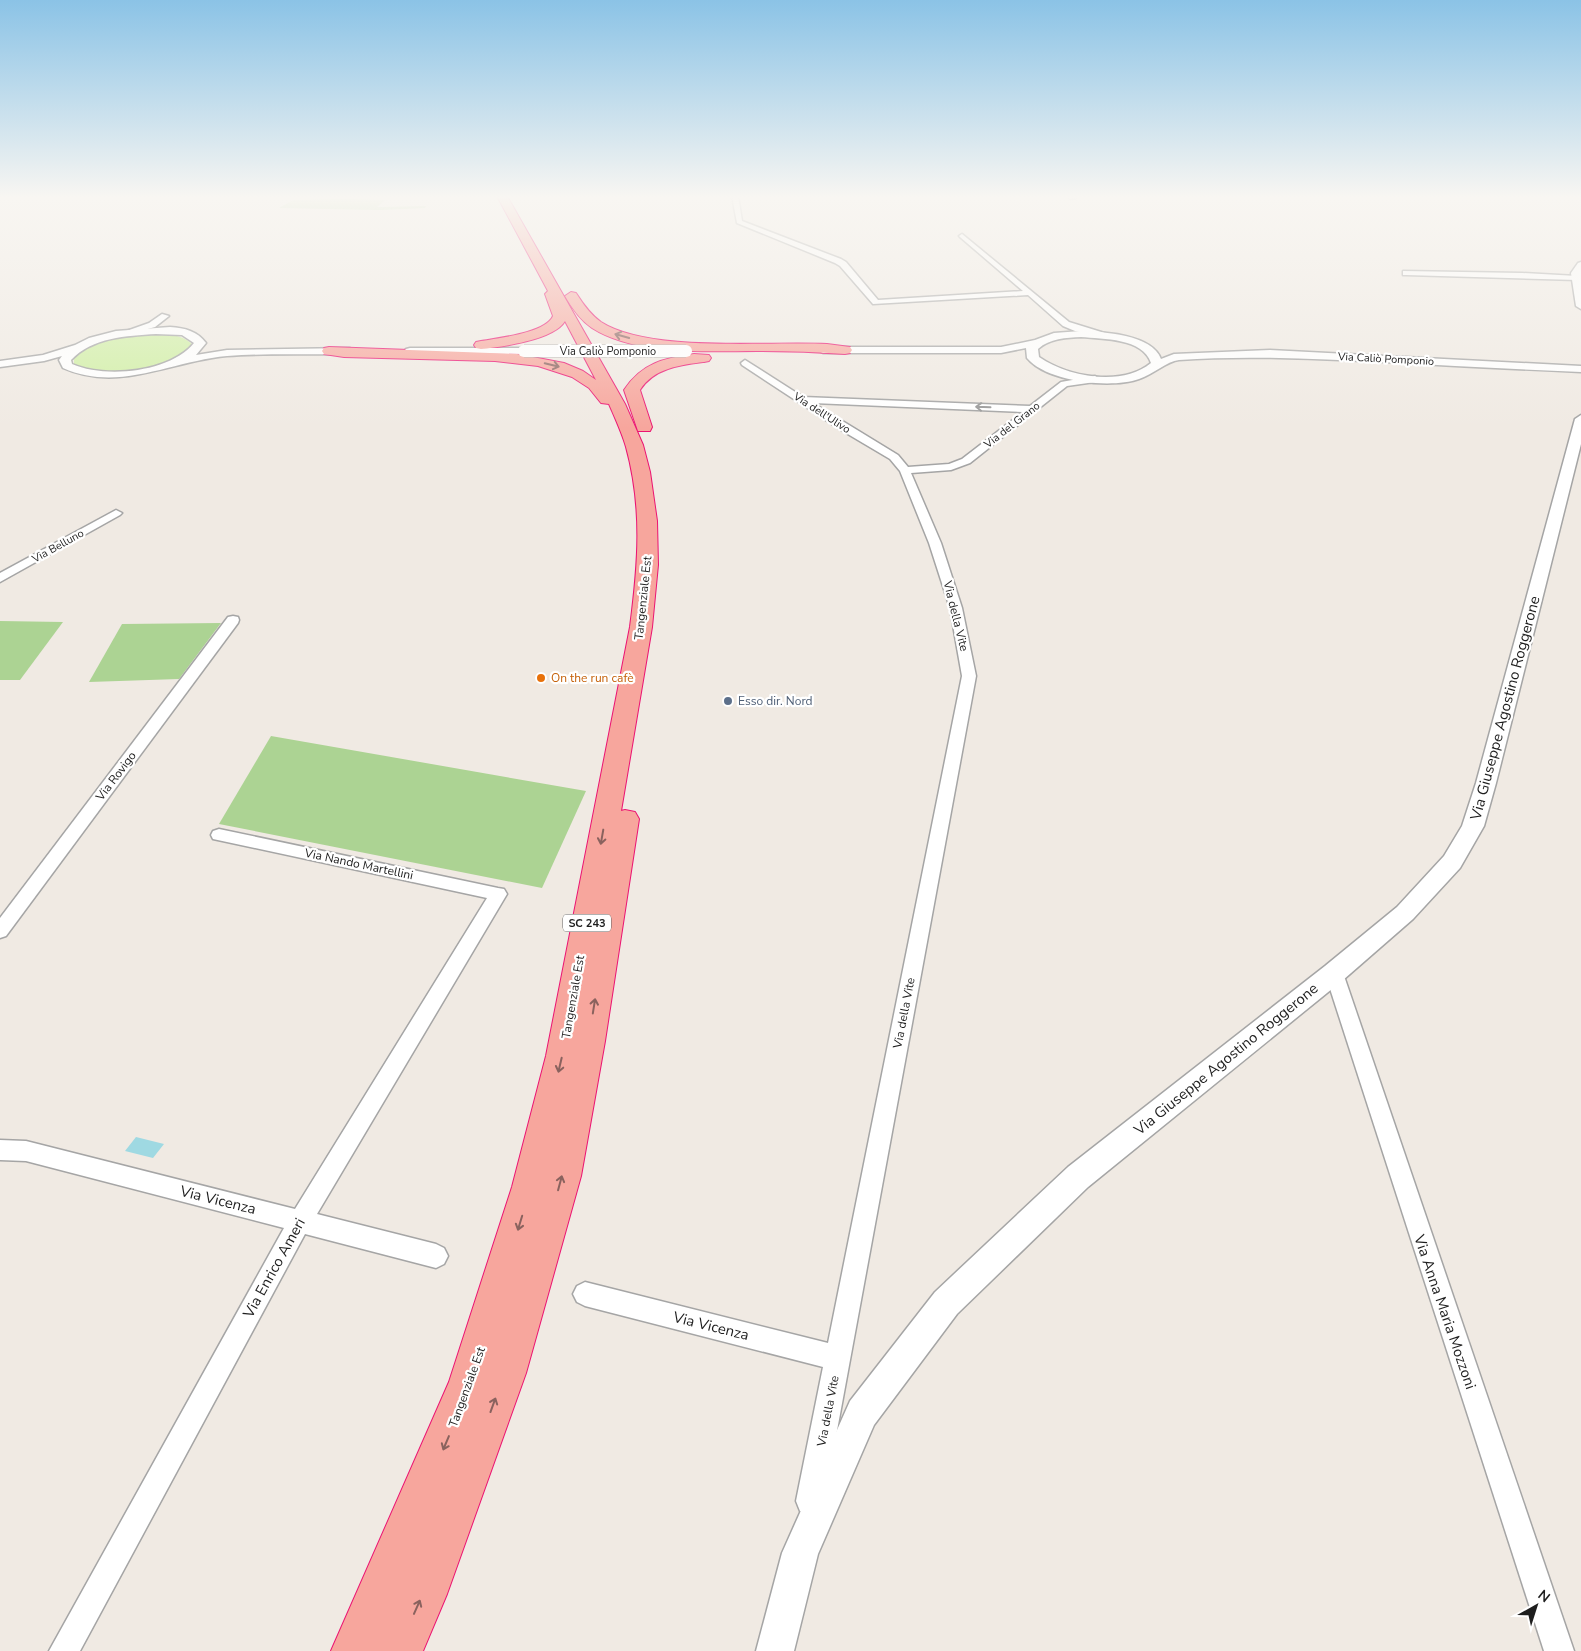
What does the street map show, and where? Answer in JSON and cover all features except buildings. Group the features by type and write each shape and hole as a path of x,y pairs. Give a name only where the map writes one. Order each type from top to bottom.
{"highway":[{"name":"Tangenziale Est","path":"548,273 556,286"},
{"name":"Tangenziale Est","path":"397,1651 423,1594 505,1373 562,1176 588,1041 663,579 662,519 652,460 617,404 549,273"},
{"path":"325,351 491,344 524,338 548,330 560,319 560,313 548,287 556,286 568,291 583,314 594,324 613,333 639,340 680,346 852,350"},
{"path":"325,351 500,358 551,365 580,376 597,387 606,398 625,431 637,437 646,434 632,397 632,390 639,379 654,369 675,362 704,358 852,350"},
{"name":"Tangenziale Est","path":"356,1651 380,1599 470,1385 531,1187 562,1056 641,627 648,565 647,521 637,437"}],"street":[{"path":"851,273 876,302 1031,293"},
{"path":"1007,273 1066,324 1078,329 1107,335"},
{"path":"1409,273 1577,278"},
{"path":"1576,273 1581,306"},
{"path":"1048,338 1063,331 1066,328 1066,324"},
{"name":"Via Caliò Pomponio","path":"0,364 57,355 122,334 150,331 175,331 193,336 200,343 217,349 246,352"},
{"name":"Via Caliò Pomponio","path":"26,361 52,362 67,366 73,371 100,375 138,372 211,355 246,352 971,350 1010,349 1037,343 1048,338 1081,334 1107,335 1145,347 1192,356"},
{"name":"Via Caliò Pomponio","path":"173,363 188,357 197,350 200,343"},
{"path":"1037,343 1031,352 1040,364 1060,381 1057,389"},
{"path":"67,366 65,360 80,347"},
{"path":"1145,347 1157,358 1157,364 1153,369"},
{"name":"Via Caliò Pomponio","path":"971,350 1012,354 1074,376 1095,379 1133,377 1153,369 1169,359 1192,356 1270,353 1581,369"},
{"name":"Via dell'Ulivo","path":"745,363 894,457 904,471"},
{"name":"Via del Grano","path":"904,471 951,467 966,460 1057,389 1069,382 1095,379"},
{"path":"802,400 1032,409"},
{"name":"Via Giuseppe Agostino Roggerone","path":"775,1651 800,1553 862,1413 946,1303 1078,1177 1405,914 1452,862 1473,826 1486,784 1581,419"},
{"name":"Via della Vite","path":"800,1553 969,676 956,608 938,552 904,471"},
{"name":"Via Belluno","path":"0,578 116,513"},
{"name":"Via Rovigo","path":"0,931 233,620"},
{"name":"Via Nando Martellini","path":"220,835 498,894"},
{"name":"Via Enrico Ameri","path":"64,1651 300,1221 498,894"},
{"name":"Via Anna Maria Mozzoni","path":"1334,973 1400,1179 1559,1651"},
{"name":"Via Vicenza","path":"0,1150 26,1151 436,1256"},
{"name":"Via Vicenza","path":"585,1294 838,1358"}],"green space":[{"path":"142,334 168,334 180,337 191,343 191,349 167,362 151,368 134,371 99,372 85,370 74,364 74,358 97,344 115,338"},
{"path":"0,621 63,622 20,680 0,680"},
{"path":"221,623 179,679 89,682 122,624"},
{"path":"271,736 586,791 542,888 219,824"}],"water":[{"path":"136,1137 164,1144 153,1158 125,1151"}],"place":[{"name":"On the run cafè","path":"541,678"},
{"name":"Esso dir. Nord","path":"728,701"}]}
